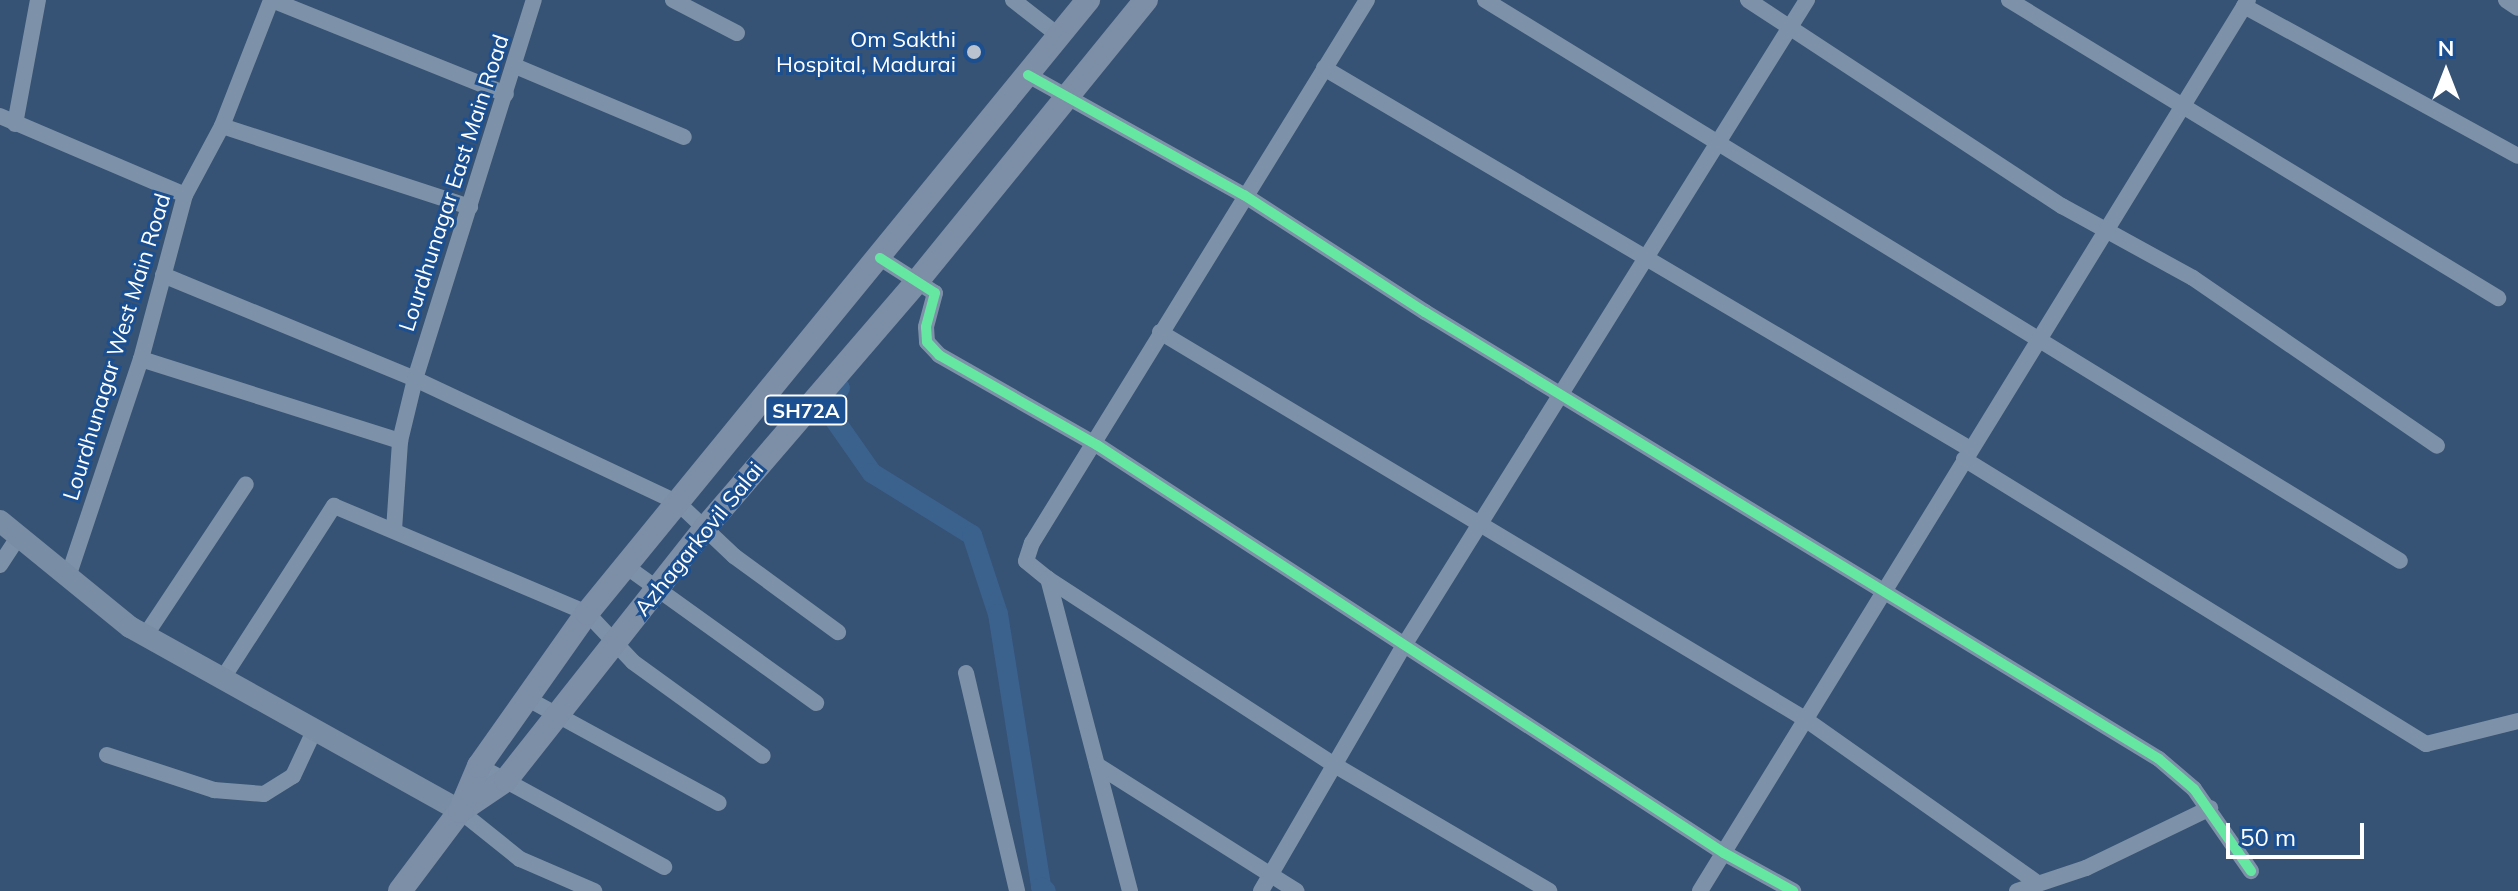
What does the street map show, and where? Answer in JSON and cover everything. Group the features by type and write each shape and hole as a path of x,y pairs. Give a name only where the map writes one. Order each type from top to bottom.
{"main road":[{"name":"Azhagarkovil Salai","path":"400,891 460,811 479,766 587,613 1088,0"},
{"name":"Azhagarkovil Salai","path":"460,811 506,780 705,528 780,440 924,283 1074,100 1146,0"},
{"path":"753,413 780,440"}],"street":[{"path":"38,0 7,120 185,195"},
{"path":"271,0 506,94"},
{"name":"Lourdhunagar West Main Road","path":"68,577 141,359 185,195 222,126 271,0"},
{"name":"Lourdhunagar East Main Road","path":"394,530 400,441 415,379 534,0"},
{"path":"673,0 737,33"},
{"path":"1013,0 1058,35"},
{"path":"1367,0 1160,332 1097,445 1032,543 1026,561 1048,579 1338,767 1549,891"},
{"path":"1485,0 2040,336 2400,561"},
{"path":"1748,0 2062,206 2108,227 2193,278 2437,446"},
{"path":"1261,891 1338,767 1403,647 1721,143 1807,0"},
{"path":"2009,0 2498,298"},
{"path":"2506,0 2518,8"},
{"path":"1700,891 2182,107 2242,3 2518,156"},
{"path":"515,66 684,137"},
{"path":"1324,68 1647,259 1967,454 2426,744 2518,721"},
{"path":"1028,75 1244,195 1882,593 2159,759 2210,808 2251,871"},
{"path":"222,126 470,207"},
{"path":"880,258 924,283 936,301 926,327 927,342 939,355 1097,445 1403,647 1724,853 1793,891"},
{"path":"163,275 415,379 678,503 705,528 838,632"},
{"path":"1160,332 1805,719 2035,881"},
{"path":"141,359 400,441"},
{"path":"145,636 246,484"},
{"path":"223,678 334,506 587,613 633,662 763,756"},
{"path":"0,521 145,636 460,811 520,859 594,891"},
{"path":"0,565 18,537"},
{"path":"627,567 816,703"},
{"path":"1048,579 1130,891"},
{"path":"966,673 1017,891"},
{"path":"528,699 719,803"},
{"path":"107,755 214,790 264,794 293,776 315,729"},
{"path":"1097,765 1296,891"},
{"path":"479,766 664,867"},
{"path":"2017,891 2035,881 2086,868 2210,808"}],"waterway":[{"path":"840,388 825,406 872,473 972,535 998,614 1041,887 1046,891"}],"cycle path":[{"path":"1028,75 1244,195 1425,312 2159,759 2194,789 2251,871"},
{"path":"880,258 935,293 926,327 927,342 939,355 1097,445 1724,853 1793,891"}],"place":[{"name":"Om Sakthi Hospital, Madurai","path":"974,52"}]}
